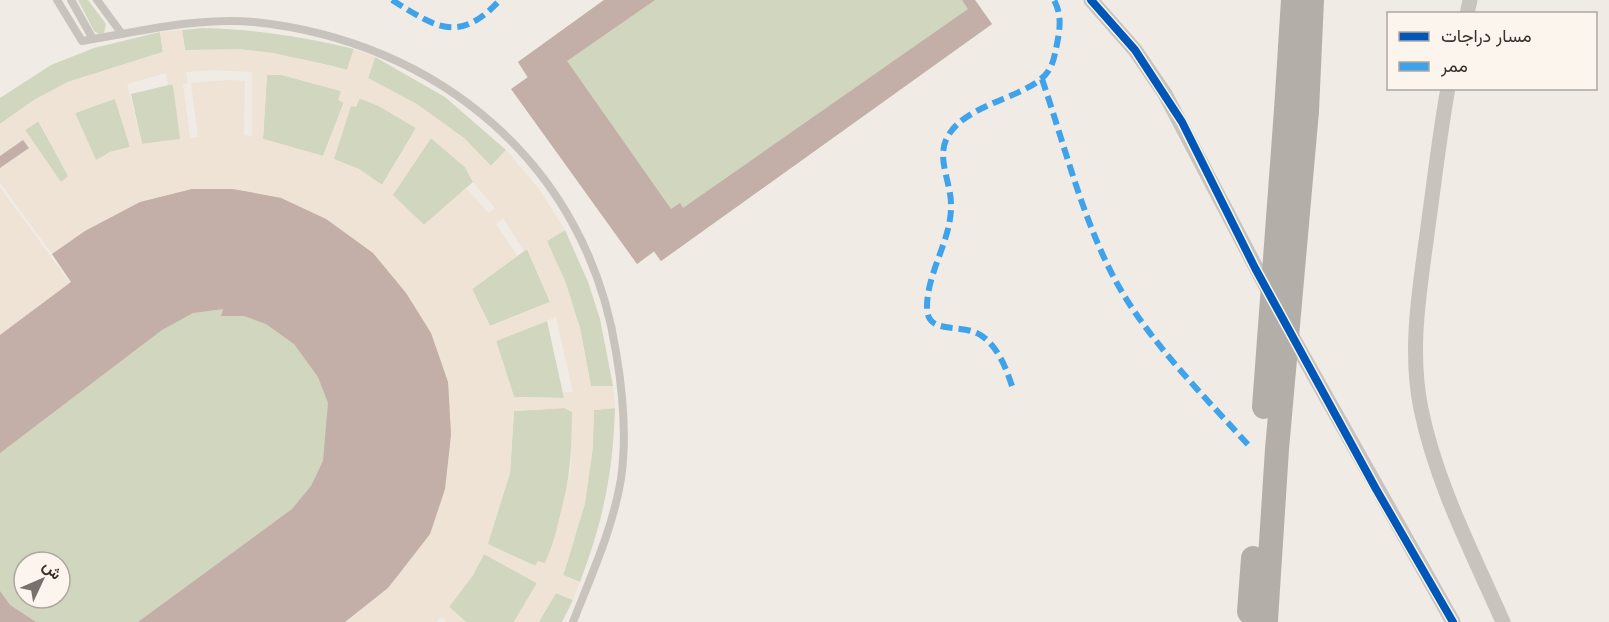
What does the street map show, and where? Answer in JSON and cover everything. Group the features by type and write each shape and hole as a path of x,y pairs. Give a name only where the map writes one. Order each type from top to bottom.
{"highway":[{"path":"1293,0 1297,111"},
{"path":"1257,619 1277,449 1297,111 1312,0"}],"street":[{"path":"1091,0 1135,50 1182,122 1255,268 1376,489 1453,622"},
{"path":"1448,90 1415,323 1415,368 1421,411 1433,452 1503,622"}],"lane":[{"path":"57,0 82,41 179,25 252,22 306,30 365,48 413,67 462,97 516,146 553,190 591,263 608,308 622,389 624,425 621,479 604,543 573,622"},
{"path":"71,0 93,39"},
{"path":"97,0 122,34"}],"green space":[{"path":"78,0 88,0 106,24 104,33 99,34 94,31"},
{"path":"604,0 975,0 992,24 661,261 654,252 637,264 518,62"},
{"path":"203,28 279,34 354,49 347,70 307,60 267,54 185,50 182,30"},
{"path":"160,32 163,52 68,82 34,100 0,124 0,98 51,65 94,48"},
{"path":"375,57 445,97 506,150 491,166 464,138 368,78"},
{"path":"267,74 282,75 341,91 344,102 323,156 263,139"},
{"path":"173,84 181,139 142,144 131,94"},
{"path":"115,98 130,147 110,152 96,161 75,113"},
{"path":"359,98 379,106 416,128 382,185 359,169 333,159 351,105"},
{"path":"38,121 69,177 61,183 25,130"},
{"path":"431,138 465,167 473,182 424,225 392,195"},
{"path":"192,189 226,189 271,195 309,209 357,241 379,260 415,305 440,357 448,383 451,419 450,447 441,506 430,535 412,561 380,593 345,622 0,622 0,335 71,282 52,254 85,231 140,202"},
{"path":"565,230 588,282 600,319 613,386 591,387 580,328 547,241"},
{"path":"527,249 550,302 490,326 472,289"},
{"path":"547,321 564,398 514,397 496,341"},
{"path":"565,408 572,412 571,451 563,508 545,564 536,566 487,545 510,473 514,411"},
{"path":"615,408 612,454 601,518 580,582 563,575 585,494 594,410"},
{"path":"484,554 537,583 514,622 466,622 449,607 473,575"},
{"path":"556,593 573,600 562,622 538,622"}],"shaded area":[{"path":"182,30 185,50 239,49 274,53 347,70 354,49 375,57 368,78 417,104 464,138 491,166 506,150 539,189 565,230 547,241 566,283 580,328 591,386 613,386 615,408 594,410 593,448 585,504 563,575 580,582 573,600 556,593 539,622 514,622 537,583 484,554 473,575 449,607 466,622 446,622 441,617 436,622 345,622 388,588 430,534 445,489 451,435 448,382 431,333 406,293 373,253 326,219 281,198 233,189 192,189 140,202 85,231 52,254 0,183 0,124 34,100 68,82 163,52 160,32","holes":["212,70 252,72 252,136 244,135 245,81 231,80 191,83 198,137 190,138 183,84 188,83 186,72","166,73 168,85 173,85 180,139 142,144 127,84","267,75 282,75 341,91 338,100 344,103 323,156 263,139","360,98 379,106 416,128 382,185 359,169 334,159 351,106 356,107","115,99 130,147 110,152 96,160 75,113","39,121 68,176 61,182 25,130","431,138 465,167 473,182 495,208 489,213 466,188 424,225 393,195","503,218 524,251 528,249 550,302 490,326 472,289 517,256 496,224","556,317 573,392 564,392 563,398 514,397 496,341","564,408 572,412 571,469 553,545 545,563 538,561 535,566 488,544 510,473 514,411"]},
{"path":"0,187 70,283 0,335"}],"building":[{"path":"604,0 655,0 567,61 671,209 680,203 683,208 968,9 962,0 975,0 992,24 661,261 654,251 637,264 511,89 528,77 518,62"},
{"path":"23,140 29,148 0,168 0,156"},
{"path":"192,189 233,189 281,198 326,219 373,253 406,293 431,333 448,382 451,435 445,489 430,534 388,588 345,622 138,622 292,509 311,486 323,461 328,403 318,377 294,344 266,324 244,316 221,316 223,309 193,313 162,330 0,453 0,335 71,282 52,254 85,231 140,202"},
{"path":"0,591 12,606 12,610 18,610 36,622 0,622"}],"marked path":[{"path":"392,0 422,18 448,27 460,27 472,22 500,0"},
{"path":"1012,386 1001,358 982,336 966,330 940,326 933,323 929,317 927,309 930,283 950,220 951,198 943,153 944,144 957,125 984,107 1029,87 1049,70 1054,57 1059,27 1059,16 1054,0"},
{"path":"1042,79 1088,219 1111,272 1125,297 1168,356 1251,448"}],"cycle path":[{"path":"1091,0 1135,50 1182,122 1255,268 1376,489 1453,622"}]}
